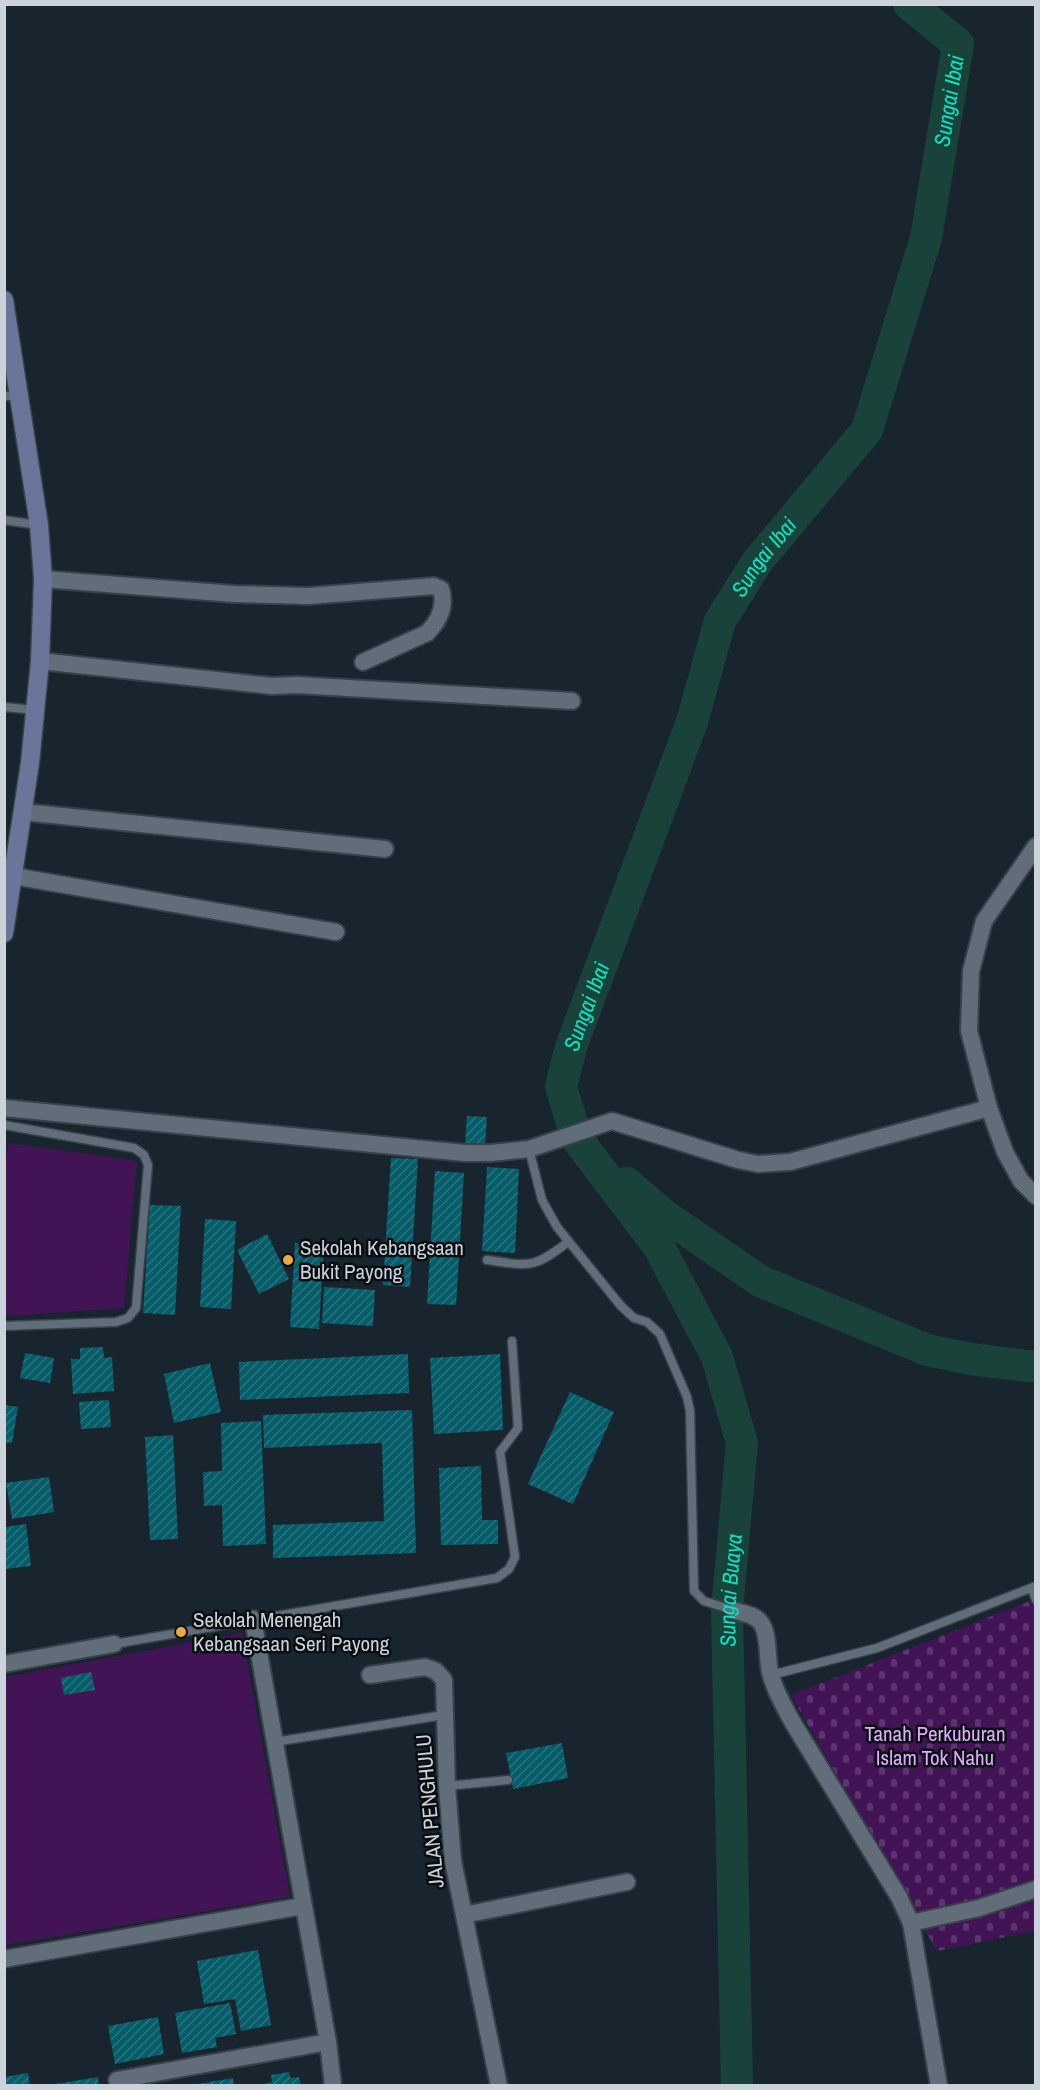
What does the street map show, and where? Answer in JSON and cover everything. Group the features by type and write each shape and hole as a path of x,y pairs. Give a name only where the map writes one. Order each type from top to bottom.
{"main road":[{"path":"4,300 11,396 39,525 43,579 40,661 30,763 4,933"}],"street":[{"path":"43,579 255,595 308,596 434,586 441,590 443,596 441,613 435,625 427,633 363,662"},
{"path":"40,661 272,686 297,685 572,701"},
{"path":"23,812 385,849"},
{"path":"1035,846 984,921 971,971 969,1031 989,1108 1005,1152 1021,1181 1035,1196"},
{"path":"13,876 336,932"},
{"path":"4,1108 465,1153 491,1153 537,1146 612,1121 622,1122 738,1160 758,1164 790,1162 989,1108"},
{"path":"736,1611 755,1617 762,1623 766,1635 771,1675 793,1723 899,1897 911,1923 939,2085"},
{"path":"253,1619 328,2042 333,2085"},
{"path":"4,1664 114,1644"},
{"name":"JALAN PENGHULU","path":"370,1675 425,1667 436,1671 444,1680 447,1786 453,1861 499,2085"},
{"path":"465,1915 627,1882"},
{"path":"911,1923 979,1908 1035,1889"},
{"path":"4,1959 303,1906"},
{"path":"117,2080 328,2042"}],"lane":[{"path":"4,520 39,525"},
{"path":"4,707 34,710"},
{"path":"4,1125 134,1148 144,1155 148,1165 136,1308 128,1318 116,1322 4,1326"},
{"path":"537,1146 542,1200 568,1242 621,1306 634,1318 646,1322 660,1334 687,1397 690,1411 694,1592 704,1601 736,1611"},
{"path":"487,1260 521,1265 534,1264 568,1242"},
{"path":"114,1644 497,1578 509,1569 515,1557 500,1452 518,1428 512,1341"},
{"path":"771,1675 877,1648 1034,1587 1035,1600"},
{"path":"274,1742 444,1715"},
{"path":"447,1786 508,1780"}],"green space":[{"path":"9,1143 137,1161 124,1308 5,1316 4,1168"},
{"name":"Tanah Perkuburan Islam Tok Nahu","path":"1035,1599 1035,1931 937,1951 791,1695"},
{"path":"242,1633 290,1897 5,1945 5,1677"}],"building":[{"path":"467,1116 487,1117 485,1145 465,1144"},
{"path":"391,1158 418,1159 410,1287 383,1285"},
{"path":"487,1167 519,1169 515,1253 482,1251"},
{"path":"435,1171 464,1173 456,1305 427,1304"},
{"path":"150,1205 181,1206 175,1315 143,1313"},
{"path":"205,1219 236,1221 231,1309 200,1307"},
{"path":"267,1234 289,1279 259,1294 237,1250"},
{"path":"295,1243 324,1244 319,1329 290,1327"},
{"path":"324,1287 375,1290 373,1326 322,1323"},
{"path":"103,1347 104,1358 112,1357 114,1391 73,1394 71,1359 80,1359 80,1348"},
{"path":"25,1353 54,1358 50,1383 20,1378"},
{"path":"408,1354 409,1393 240,1400 239,1362"},
{"path":"500,1354 503,1430 434,1434 430,1358"},
{"path":"210,1363 221,1412 174,1423 164,1374"},
{"path":"570,1392 614,1412 573,1504 528,1484"},
{"path":"109,1400 111,1427 81,1429 79,1402"},
{"path":"4,1405 18,1407 12,1443 4,1442"},
{"path":"412,1410 416,1553 273,1558 273,1525 384,1521 382,1443 264,1448 263,1415"},
{"path":"261,1421 266,1544 223,1546 222,1505 204,1506 203,1472 222,1471 221,1423"},
{"path":"173,1435 178,1539 150,1540 145,1437"},
{"path":"481,1466 482,1520 498,1520 498,1544 441,1545 439,1468"},
{"path":"49,1477 54,1512 12,1519 6,1483"},
{"path":"26,1524 31,1566 5,1569 5,1527"},
{"path":"91,1672 95,1690 64,1695 61,1678"},
{"path":"562,1743 568,1778 513,1789 506,1753"},
{"path":"258,1950 271,2025 241,2031 235,1999 204,2004 197,1961"},
{"path":"230,2003 236,2034 215,2038 217,2047 182,2053 175,2013"},
{"path":"158,2017 164,2054 115,2064 108,2026"},
{"path":"289,2072 290,2078 299,2077 301,2086 258,2086 272,2082 271,2075"},
{"path":"28,2073 30,2086 4,2086 4,2077"},
{"path":"98,2077 99,2086 56,2086 56,2084"},
{"path":"233,2078 234,2086 198,2086 198,2084"}],"waterway":[{"name":"Sungai Ibai","path":"737,2086 727,1610 742,1443 717,1357 659,1247 577,1139 561,1087 571,1047 692,722 720,621 757,562 867,430 926,238 958,44 909,4"},
{"path":"627,1183 664,1215 760,1281 927,1350 971,1359 1036,1367"}],"place":[{"name":"Sekolah Kebangsaan Bukit Payong","path":"288,1260"},
{"name":"Sekolah Menengah Kebangsaan Seri Payong","path":"181,1632"}],"water label":[{"name":"Sungai Buaya","path":"731,1589"}]}
